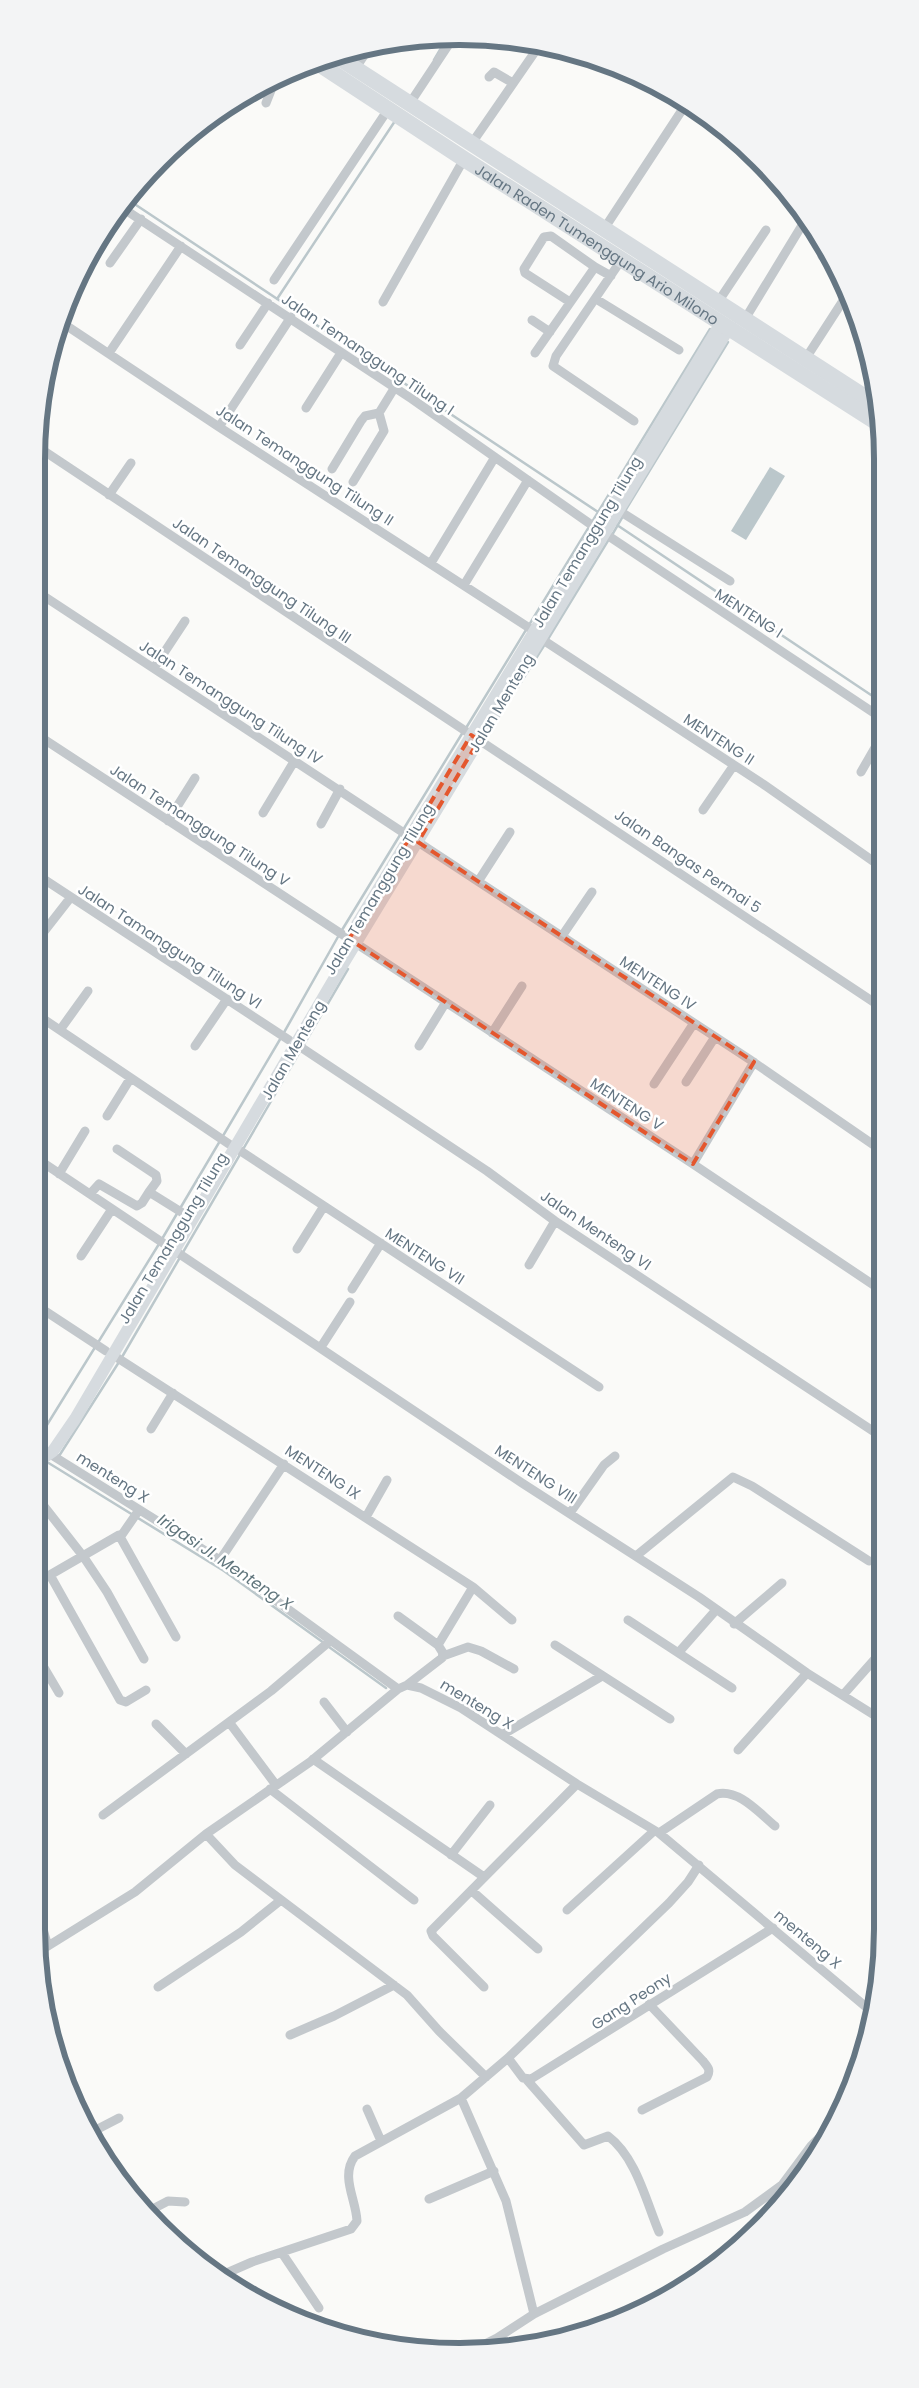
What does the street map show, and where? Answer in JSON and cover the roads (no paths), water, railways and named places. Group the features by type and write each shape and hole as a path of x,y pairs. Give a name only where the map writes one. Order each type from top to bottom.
{"highway":[{"name":"Jalan Raden Tumenggung Ario Milono","path":"344,61 356,69 377,92"},
{"name":"Jalan Raden Tumenggung Ario Milono","path":"326,67 472,143 604,229 644,264 725,326 808,366 869,401"},
{"name":"Jalan Raden Tumenggung Ario Milono","path":"399,106 464,159 622,259 644,264 718,302 745,319 808,366 871,418"}],"street":[{"path":"274,280 399,106 447,45"},
{"path":"472,143 535,52"},
{"path":"356,69 364,56"},
{"path":"489,77 494,72 513,83"},
{"path":"266,102 271,91"},
{"path":"604,229 682,110"},
{"path":"383,302 431,213 464,159"},
{"name":"Jalan Temanggung Tilung I","path":"128,212 291,317 601,529"},
{"path":"110,263 140,220"},
{"path":"745,319 802,226"},
{"path":"718,302 766,230"},
{"path":"568,248 577,231"},
{"path":"570,302 529,276 524,269 544,237 551,236 611,276"},
{"path":"109,353 181,246"},
{"path":"622,259 556,356 553,366 634,420"},
{"path":"535,353 595,266"},
{"path":"596,299 680,350"},
{"path":"240,345 268,303"},
{"path":"808,366 843,303"},
{"path":"219,427 291,317"},
{"path":"532,320 550,332"},
{"name":"Jalan Temanggung Tilung II","path":"67,326 537,634"},
{"name":"Jalan Temanggung Tilung","path":"45,1446 56,1436 110,1353 171,1249 186,1215 233,1146 352,941 725,326"},
{"path":"306,408 341,353"},
{"path":"332,468 361,421 365,416 379,413 395,387"},
{"path":"353,482 384,431 379,413"},
{"name":"Jalan Temanggung Tilung III","path":"45,452 475,738"},
{"path":"431,563 495,457"},
{"path":"109,494 131,463"},
{"path":"464,585 528,480"},
{"path":"614,510 730,581"},
{"name":"MENTENG I","path":"601,529 874,713"},
{"name":"Jalan Temanggung Tilung IV","path":"45,597 414,839"},
{"path":"154,668 185,621"},
{"name":"MENTENG II","path":"537,634 734,765 874,862"},
{"name":"Jalan Bangas Permai 5","path":"475,738 874,1003"},
{"name":"Jalan Temanggung Tilung V","path":"45,740 352,941"},
{"path":"861,772 874,749"},
{"path":"264,813 295,760"},
{"path":"703,810 734,765"},
{"path":"168,821 195,778"},
{"path":"321,824 340,790"},
{"path":"479,880 510,832"},
{"name":"MENTENG IV","path":"414,839 754,1062 874,1145"},
{"name":"Jalan Tamanggung Tilung VI","path":"45,880 293,1042"},
{"path":"562,936 592,892"},
{"path":"45,930 71,897"},
{"name":"MENTENG V","path":"352,941 693,1164 874,1285"},
{"path":"492,1033 522,986"},
{"path":"60,1030 88,991"},
{"path":"196,1046 227,999"},
{"path":"419,1046 446,1002"},
{"name":"MENTENG VII","path":"45,1020 130,1079 599,1387"},
{"path":"654,1084 694,1023"},
{"path":"686,1082 715,1037"},
{"name":"Jalan Menteng VI","path":"293,1042 487,1172 556,1221 874,1432"},
{"path":"693,1164 754,1062"},
{"path":"107,1116 130,1079"},
{"path":"59,1174 85,1131"},
{"path":"171,1249 233,1146"},
{"path":"90,1194 99,1184 137,1206 142,1203 157,1181 156,1176 117,1149"},
{"name":"MENTENG VIII","path":"45,1164 522,1483 636,1556 807,1673 874,1715"},
{"path":"149,1192 186,1215"},
{"path":"297,1249 324,1206"},
{"path":"81,1256 112,1209"},
{"path":"529,1265 556,1221"},
{"path":"352,1289 381,1244"},
{"path":"321,1347 350,1302"},
{"name":"MENTENG IX","path":"45,1311 473,1587 512,1620"},
{"path":"151,1429 173,1393"},
{"name":"menteng X","path":"45,1452 220,1560 398,1689"},
{"path":"570,1512 604,1465 615,1456"},
{"path":"220,1560 284,1464"},
{"path":"636,1556 733,1477 752,1486 869,1561"},
{"path":"366,1517 387,1480"},
{"path":"45,1507 83,1556 107,1592 144,1659"},
{"path":"121,1536 139,1510"},
{"path":"45,1578 116,1535 121,1536"},
{"path":"121,1536 176,1637"},
{"path":"50,1575 120,1700 126,1702 146,1690"},
{"path":"734,1624 782,1583"},
{"path":"438,1645 473,1587"},
{"path":"678,1652 716,1610"},
{"path":"398,1616 438,1645 443,1656"},
{"path":"628,1620 732,1688"},
{"path":"103,1815 229,1722 330,1641"},
{"path":"555,1645 670,1719"},
{"path":"46,1947 134,1892 206,1834 313,1759 398,1689 407,1685 443,1656 468,1647 481,1651 514,1669"},
{"path":"843,1695 874,1660"},
{"path":"45,1669 59,1693"},
{"path":"738,1750 807,1673"},
{"path":"502,1735 602,1676"},
{"name":"menteng X","path":"407,1685 421,1688 461,1708 577,1784 656,1832 698,1865 866,2007"},
{"path":"324,1702 347,1732"},
{"path":"229,1722 273,1787 414,1900"},
{"path":"156,1724 186,1754"},
{"path":"313,1759 484,1877"},
{"path":"484,1987 431,1933 433,1928 472,1892 484,1877 577,1784"},
{"path":"567,1910 656,1832 717,1794 726,1792 744,1800 775,1826"},
{"path":"451,1855 490,1805"},
{"path":"206,1834 235,1865 418,2005 439,2032 485,2076"},
{"path":"229,2273 252,2262 282,2253 353,2226 357,2221 357,2213 347,2175 354,2156 461,2098 508,2058 669,1903 688,1882 698,1865"},
{"path":"472,1892 538,1949"},
{"path":"158,1987 241,1932 281,1900"},
{"name":"Gang Peony","path":"527,2080 555,2065 649,2004 773,1928"},
{"path":"290,2035 334,2016 394,1985"},
{"path":"642,2110 707,2077 710,2073 709,2068 703,2061 649,2004"},
{"path":"508,2058 584,2145 601,2136 608,2136 616,2142 630,2163 659,2232"},
{"path":"461,2098 506,2201 534,2314"},
{"path":"367,2109 382,2141"},
{"path":"97,2129 119,2118"},
{"path":"500,2341 534,2314 663,2250 746,2212 782,2185 813,2144"},
{"path":"429,2199 494,2171"},
{"path":"154,2208 168,2201 185,2202"},
{"path":"282,2253 319,2308"}],"waterway":[{"path":"434,60 442,46"},
{"path":"277,299 395,121"},
{"path":"134,204 598,512"},
{"path":"466,728 710,329"},
{"path":"625,511 728,342"},
{"path":"612,535 623,516"},
{"path":"617,525 874,697"},
{"path":"548,639 609,539"},
{"path":"516,690 545,644"},
{"path":"403,830 463,732"},
{"path":"342,930 400,835"},
{"path":"162,1239 282,1036 339,935"},
{"path":"122,1357 348,969"},
{"path":"45,1428 159,1244"},
{"path":"59,1456 119,1362"},
{"name":"Irigasi Jl. Menteng X","path":"47,1462 224,1571 324,1643"},
{"name":"Irigasi Jl. Menteng X","path":"329,1647 386,1688"}]}
